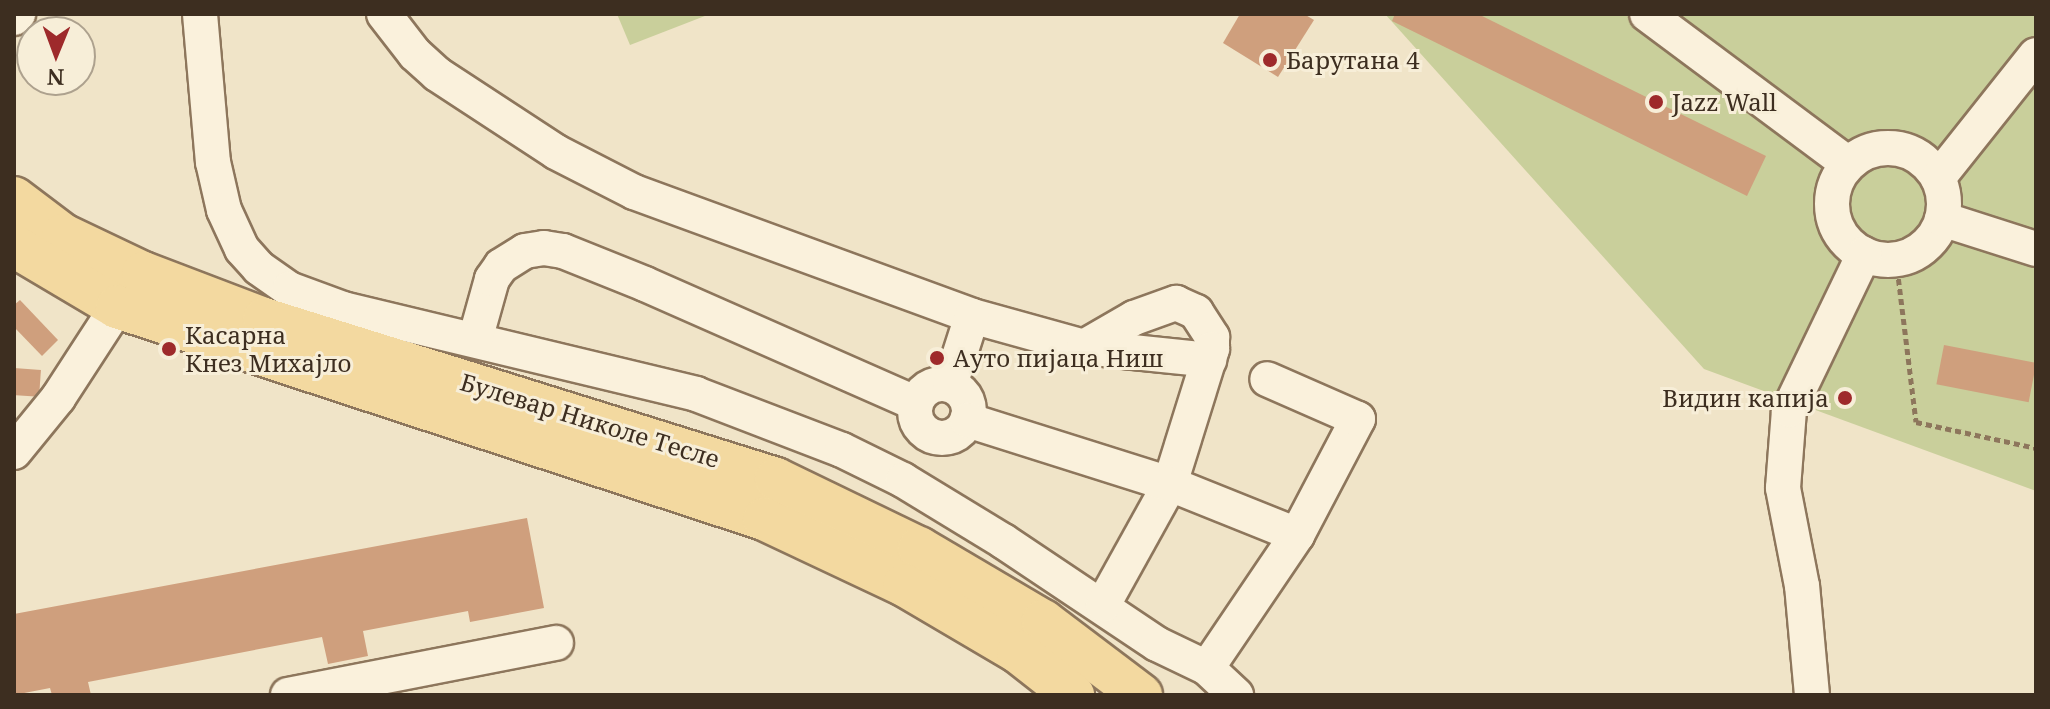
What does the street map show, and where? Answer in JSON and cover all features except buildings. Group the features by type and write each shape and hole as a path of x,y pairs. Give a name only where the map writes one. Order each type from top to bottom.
{"main road":[{"name":"Булевар Николе Тесле","path":"14,198 63,235 143,273 264,319 776,479 919,548 1031,613 1141,695"},
{"name":"Булевар Николе Тесле","path":"14,246 117,307 764,519 904,585 1018,652 1073,695"}],"street":[{"path":"200,14 213,162 224,210 242,249 259,268 304,295 343,309 696,394 828,444 903,480 1103,605 1157,644 1207,668 1236,695"},
{"path":"384,14 415,54 437,74 556,152 596,174 668,206 972,316 1084,347 1209,360"},
{"path":"1647,14 1848,164"},
{"path":"1938,178 2036,55"},
{"path":"1874,150 1904,150 1930,166 1938,178 1943,191 1942,219 1925,246 1880,257 1851,246 1835,221 1834,191 1848,164 1874,150"},
{"path":"1942,219 2036,249"},
{"path":"475,340 492,279 501,266 525,251 544,248 563,251 645,284 915,403"},
{"path":"1812,695 1802,586 1783,488 1789,410 1880,257"},
{"path":"1084,347 1134,318 1176,303 1185,305 1205,322 1212,337 1209,360 1170,484 1103,605"},
{"path":"14,452 58,398 117,307"},
{"path":"950,385 972,316"},
{"path":"1207,668 1297,535 1358,419 1267,379"},
{"path":"933,385 950,385 964,395 967,420 956,434 947,437 929,435 917,422 915,403 933,385"},
{"path":"967,420 1170,484 1297,535"},
{"path":"903,480 929,435"},
{"path":"288,695 556,643"}],"path":[{"path":"1880,257 1916,422 2036,448"}],"green space":[{"path":"617,14 710,14 630,45"},
{"path":"1385,14 2036,14 2036,491 1704,369"}],"place":[{"name":"Барутана 4","path":"1270,60"},
{"name":"Jazz Wall","path":"1656,102"},
{"name":"Касарна Кнез Михајло","path":"169,349"},
{"name":"Ауто пијаца Ниш","path":"937,358"},
{"name":"Видин капија","path":"1845,398"}]}
